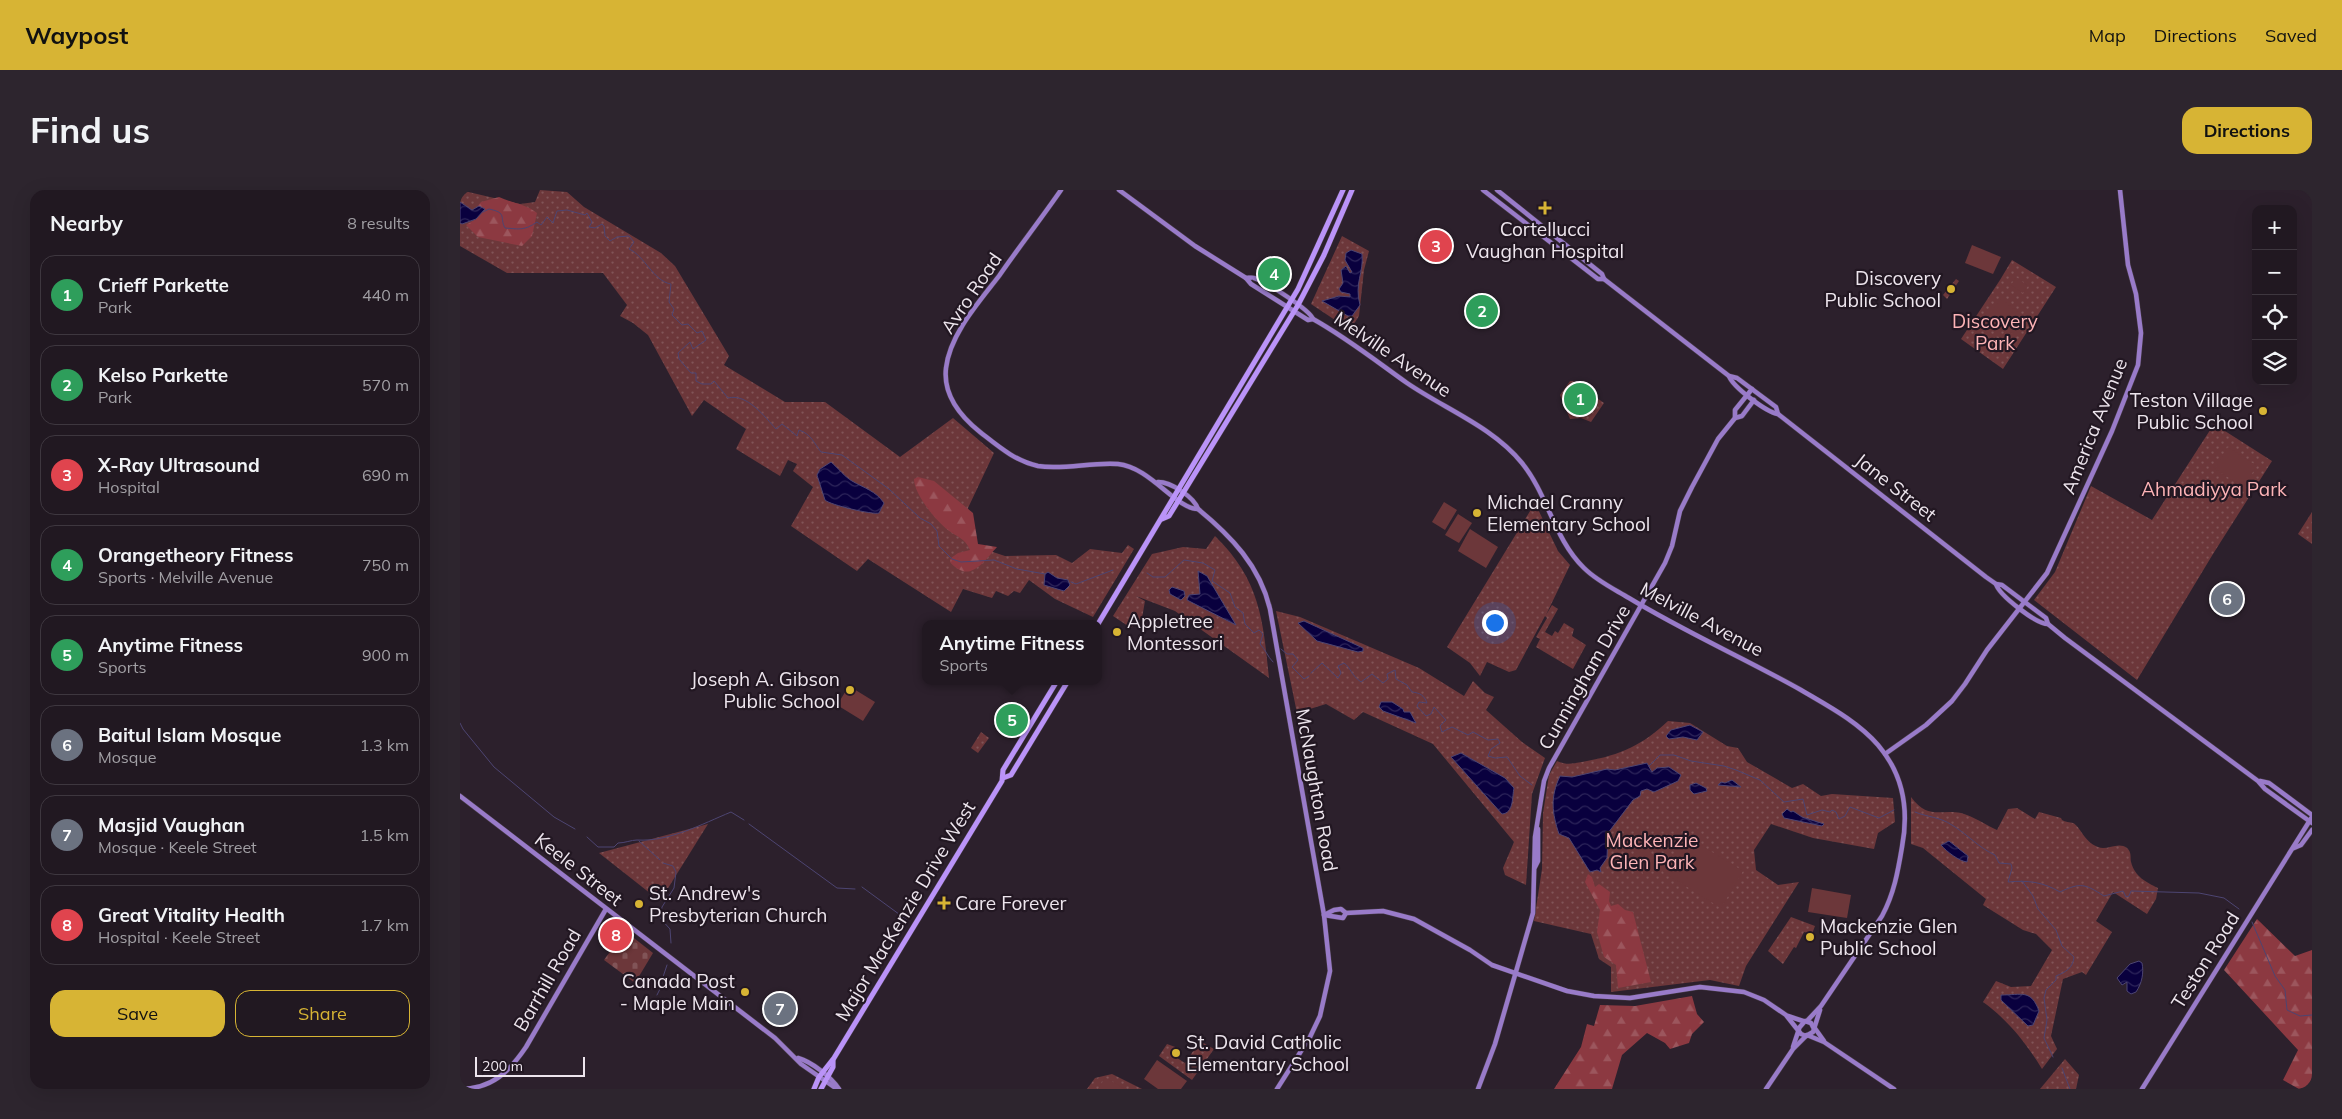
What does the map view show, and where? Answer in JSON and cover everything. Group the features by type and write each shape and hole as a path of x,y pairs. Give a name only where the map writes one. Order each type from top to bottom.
{"main road":[{"path":"1100,620 1162,519 1163,513 1177,489 1292,300 1311,265 1343,190"},
{"path":"1162,519 1169,516 1298,305 1324,255 1352,190"},
{"name":"Major MacKenzie Drive West","path":"814,1089 820,1075 828,1063 833,1060 1003,778 1003,770 1055,685"},
{"name":"Major MacKenzie Drive West","path":"1003,778 1011,775 1066,685"},
{"name":"Major MacKenzie Drive West","path":"821,1089 833,1067 833,1060"}],"street":[{"name":"Avro Road","path":"1061,190 981,300 959,334 946,366 948,389 954,405 967,420 1019,460 1051,467 1108,464 1128,466 1158,482 1165,482 1182,493"},
{"name":"Melville Avenue","path":"1118,190 1195,246 1246,278 1251,284 1308,320 1314,319"},
{"name":"Jane Street","path":"1483,190 1598,279 1604,279"},
{"name":"Jane Street","path":"1497,190 1602,274 1604,279 1729,376 1737,378 1776,407 1778,414"},
{"name":"America Avenue","path":"1885,754 1945,709 1966,684 1980,661 2019,607 2047,573 2061,547 2112,431 2138,365 2140,318 2130,273 2120,190"},
{"name":"Melville Avenue","path":"1246,278 1254,277 1292,300 1312,314 1314,319 1345,338 1408,384 1499,440 1524,466 1563,540 1584,568 1641,606 1758,665 1818,700 1858,725 1885,754 1904,793 1904,836 1898,876 1889,904 1882,916 1821,1006 1805,1021"},
{"name":"Jane Street","path":"1729,376 1732,383 1747,395 1772,413 1778,414 1996,584 2002,585 2046,618 2048,624 2180,724 2258,780 2269,783 2311,819"},
{"name":"Cunningham Drive","path":"1478,1089 1493,1051 1533,913 1535,866 1538,861 1538,822 1544,781 1549,768 1670,552 1680,511 1692,487 1718,439 1734,418 1735,410 1752,389"},
{"name":"Cunningham Drive","path":"1734,418 1742,416 1754,400"},
{"name":"Avro Road","path":"1158,482 1161,489 1178,499"},
{"name":"McNaughton Road","path":"1182,493 1196,503 1198,509 1243,552 1254,568 1267,598 1324,915 1330,956 1327,994 1320,1016 1310,1037 1277,1089"},
{"name":"McNaughton Road","path":"1178,499 1191,509 1198,509"},
{"name":"Jane Street","path":"1996,584 1998,591 2041,624 2048,624"},
{"name":"Keele Street","path":"460,796 776,1038 798,1058 801,1064 820,1075 838,1089"},
{"name":"Teston Road","path":"2142,1089 2311,819"},
{"name":"Teston Road","path":"2294,848 2301,845 2312,830"},
{"name":"Barrhill Road","path":"460,1088 486,1085 499,1079 511,1069 526,1047 606,908"},
{"path":"1324,915 1334,910 1342,909 1346,913 1383,911 1414,919 1470,950 1492,966 1567,991 1612,998 1630,998 1700,987 1728,988 1754,996 1786,1015 1805,1021 1813,1027 1824,1042"},
{"path":"1324,915 1343,918 1346,913"},
{"name":"Melville Avenue","path":"1813,1027 1821,1006"},
{"path":"1786,1015 1799,1029 1801,1034 1824,1042 1894,1089"},
{"path":"1793,1049 1799,1029 1805,1021"},
{"path":"1766,1089 1793,1049 1813,1032 1813,1027"}],"green space":[{"path":"460,190 520,204 535,202 540,190 567,192 584,207 661,253 675,266 729,356 724,365 785,402 825,402 900,457 953,418 994,453 968,508 975,546 1005,556 1056,555 1072,563 1090,549 1122,553 1128,545 1134,549 1093,617 1055,599 1029,580 1020,593 1014,591 1008,596 996,591 992,598 963,589 951,612 868,559 857,571 791,526 813,487 793,471 797,464 788,460 780,476 736,449 746,429 704,400 692,416 648,335 633,323 620,316 627,305 603,273 507,273 460,246"},
{"path":"499,197 537,213 532,236 522,246 478,237 466,225 476,219 479,206 476,208 481,202"},
{"path":"1342,236 1369,251 1364,270 1359,316 1350,330 1311,304"},
{"path":"1972,245 2001,257 1993,274 1965,263"},
{"name":"Discovery Park","path":"2012,260 2056,287 2003,369 1961,339"},
{"path":"2016,277 2028,286 2023,293 2011,285"},
{"path":"1956,279 1959,281 1947,299 1943,295"},
{"path":"2001,299 2026,318 2014,335 1988,316"},
{"path":"1484,300 1496,309 1478,324 1468,313"},
{"path":"1570,381 1573,381 1604,403 1591,422 1581,418 1570,419 1560,395"},
{"name":"Ahmadiyya Park","path":"2214,424 2272,461 2137,680 2034,600 2055,572 2091,486 2152,520"},
{"path":"2228,447 2257,466 2243,487 2215,469"},
{"path":"918,477 934,481 973,513 978,544 997,547 982,564 970,571 964,571 957,569 950,562 951,558 958,553 970,550 963,540 943,526 926,507 915,485 914,479"},
{"path":"2225,483 2237,491 2232,498 2220,491"},
{"path":"1444,502 1457,510 1445,530 1432,522"},
{"path":"1535,503 1558,551 1570,565 1546,615 1552,605 1558,609 1545,632 1552,636 1555,631 1558,633 1564,623 1574,629 1572,636 1586,645 1573,669 1536,647 1540,639 1536,637 1547,618 1545,616 1516,670 1509,672 1487,662 1480,676 1470,663 1447,647"},
{"path":"2312,512 2312,544 2298,534"},
{"path":"1458,514 1472,523 1459,543 1445,535"},
{"path":"1470,529 1498,547 1486,568 1458,551"},
{"path":"1215,536 1242,568 1257,601 1269,678 1175,611 1136,596 1145,601 1142,618 1131,628 1113,616 1152,554 1183,547 1206,549"},
{"path":"1276,611 1300,617 1419,668 1464,696 1473,681 1485,693 1494,697 1486,710 1522,742 1545,758 1532,794 1526,885 1505,875 1503,868 1514,842 1433,744 1363,712 1354,720 1326,704 1297,713"},
{"path":"849,686 875,702 863,721 837,705"},
{"name":"Mackenzie Glen Park","path":"1668,721 1690,723 1727,746 1738,748 1747,762 1792,788 1803,784 1821,796 1832,794 1893,798 1895,822 1878,833 1874,849 1813,838 1771,824 1754,850 1756,870 1778,885 1799,882 1746,966 1739,986 1710,980 1611,992 1611,967 1599,959 1591,934 1534,921 1542,869 1543,813 1549,775 1557,761 1568,764 1610,756 1640,743"},
{"path":"981,732 989,738 978,753 971,748"},
{"path":"1911,797 1923,809 1934,812 1961,813 1997,830 2008,809 2017,808 2035,819 2039,812 2061,818 2063,821 2076,825 2089,841 2098,847 2105,848 2120,845 2127,848 2135,872 2145,881 2158,888 2156,899 2147,914 2113,892 2096,921 2112,932 2086,975 2082,972 2063,979 2051,1036 2057,1049 2042,1069 2016,1033 1983,1002 1996,981 2011,987 2031,986 2052,950 2036,934 2023,930 1983,905 1986,899 1923,848 1911,844"},
{"path":"708,824 660,901 599,853"},
{"path":"1686,836 1743,871 1721,908 1663,872"},
{"path":"1648,848 1658,868 1644,875 1634,855"},
{"path":"1588,874 1592,877 1595,887 1599,884 1610,892 1609,901 1611,906 1618,904 1625,910 1633,912 1651,982 1618,988 1616,965 1604,957 1597,932 1600,910 1585,882"},
{"path":"1812,888 1851,895 1847,918 1808,912"},
{"path":"1791,917 1815,926 1812,934 1804,932 1796,948 1794,947 1783,964 1768,951"},
{"path":"2257,919 2295,956 2312,950 2312,1089 2299,1089 2283,1080 2298,1050 2224,970"},
{"path":"625,931 653,953 635,983 604,960"},
{"path":"1692,996 1697,1014 1704,1022 1692,1034 1689,1043 1670,1049 1665,1043 1647,1033 1622,1055 1612,1089 1554,1089 1581,1047 1587,1024 1594,1026 1600,1005 1635,1006"},
{"path":"1200,1041 1214,1049 1192,1080 1159,1056 1167,1044 1178,1048 1174,1056 1185,1063"},
{"path":"2065,1059 2079,1075 2076,1089 2040,1089"},
{"path":"1157,1060 1187,1081 1181,1089 1158,1089 1144,1079"},
{"path":"1112,1074 1142,1089 1087,1089 1095,1078"},
{"path":"1105,1078 1108,1079 1125,1089 1098,1089"}],"water":[{"path":"460,202 472,210 479,206 485,209 476,219 462,224 460,223"},
{"path":"1351,250 1362,254 1362,267 1358,290 1360,305 1352,316 1348,316 1322,301 1339,296 1350,297 1350,294 1341,292 1339,289 1343,283 1341,270 1346,266 1350,273 1352,272 1345,260 1346,253"},
{"path":"831,462 849,479 881,499 884,503 879,513 852,509 825,500 817,475 820,469"},
{"path":"1198,571 1207,576 1236,625 1187,600 1189,595 1200,594"},
{"path":"1048,572 1057,578 1068,580 1070,585 1064,591 1044,585 1045,574"},
{"path":"1172,587 1184,591 1185,596 1181,600 1170,594 1169,590"},
{"path":"1304,621 1363,648 1363,651 1358,652 1317,641 1298,623"},
{"path":"1381,702 1392,702 1403,709 1404,712 1410,712 1416,723 1383,711 1379,707"},
{"path":"1690,725 1703,732 1697,740 1683,737 1669,739 1666,736 1671,730"},
{"path":"1461,753 1505,778 1514,788 1509,811 1502,814 1451,757"},
{"path":"1647,763 1652,772 1657,768 1669,767 1681,775 1678,781 1654,792 1647,789 1641,791 1640,796 1633,800 1608,833 1607,858 1600,868 1601,872 1597,870 1590,872 1569,838 1559,834 1553,798 1560,776 1572,777"},
{"path":"1732,780 1741,787 1718,785 1721,782 1725,783"},
{"path":"1696,783 1706,788 1707,791 1694,794 1690,790 1690,785"},
{"path":"1787,809 1802,817 1824,824 1822,826 1784,818 1782,814"},
{"path":"1949,841 1968,856 1967,862 1953,856 1941,845"},
{"path":"2139,961 2142,963 2142,978 2136,992 2131,994 2127,991 2127,982 2122,985 2117,978 2130,964"},
{"path":"2020,994 2033,999 2039,1011 2033,1025 2028,1026 2001,1000 2001,995"}],"waterway":[{"path":"483,212 489,209 499,212 505,228 518,229 528,227 537,222 541,225 547,217 553,223 557,211 567,210 585,215 587,213 592,222 589,227 595,228 602,224 605,236 610,241 617,237 629,236 634,242 629,249 635,252 659,278 671,284 669,302 674,309 672,315 682,325 688,324 697,333 702,331 706,340 693,349 690,342 678,353 679,359 691,373 696,373 696,381 702,384 711,384 714,381 728,398 735,397 749,402 776,429 782,424 797,436 799,430 809,436 821,452 842,455 889,489 920,518 931,524 937,531 939,546 952,559 961,562 994,560 1017,569 1045,574"},
{"path":"1147,573 1153,577 1165,577 1184,560 1203,563 1215,570 1212,581 1230,593 1235,607 1243,613 1245,624 1254,633 1259,630 1263,634 1260,644 1273,662"},
{"path":"1071,582 1076,584 1113,570"},
{"path":"1281,649 1287,654 1293,654 1298,660 1292,667 1304,679 1309,676"},
{"path":"1311,673 1322,663 1338,678 1341,673 1338,666 1344,663 1361,682 1372,674 1383,683 1388,679 1387,674 1395,670 1396,679 1407,685 1412,692 1425,698 1427,703 1419,702 1417,706 1426,716 1431,714 1434,707 1446,720 1440,726 1442,732 1452,727 1468,735 1473,732 1488,740 1498,739 1500,743 1491,749 1488,756 1495,758 1507,757 1520,776 1532,785"},
{"path":"460,723 494,767 554,817 575,829"},
{"path":"1649,766 1660,755 1674,755 1691,761 1724,766 1760,780 1784,802 1803,799 1807,815 1822,810 1830,812 1832,810 1836,812 1839,819 1845,816 1850,807 1879,818 1894,810"},
{"path":"587,837 598,847 614,847 618,843 673,835 731,812 744,820"},
{"path":"1915,812 1947,822 1995,855 1999,863 2011,864 2012,868 2008,882 2035,882 2060,892 2073,887 2083,886 2104,896 2123,891 2126,897 2129,896 2131,891 2199,893 2224,898 2239,909"},
{"path":"749,824 837,888 855,889"},
{"path":"639,841 660,860"},
{"path":"663,863 673,866 676,872 674,888 662,907 660,918 670,929 671,943"},
{"path":"2022,881 2033,896 2038,909 2056,930 2062,946 2074,957 2068,969 2056,976 2056,980 2046,990 2044,998 2047,1020 2044,1038 2053,1057"},
{"path":"862,887 907,920"},
{"path":"2252,922 2275,976 2285,990 2287,1010 2300,1016 2312,1015"},
{"path":"662,980 667,965"},
{"path":"657,995 661,987"},
{"path":"2062,1068 2070,1089"}],"place":[{"name":"Cortellucci Vaughan Hospital","path":"1545,208"},
{"name":"X-Ray Ultrasound","path":"1436,246"},
{"name":"Orangetheory Fitness","path":"1274,274"},
{"name":"Discovery Public School","path":"1951,289"},
{"name":"Kelso Parkette","path":"1482,311"},
{"name":"Crieff Parkette","path":"1580,399"},
{"name":"Teston Village Public School","path":"2263,411"},
{"name":"Michael Cranny Elementary School","path":"1477,513"},
{"name":"Baitul Islam Mosque","path":"2227,599"},
{"name":"Appletree Montessori","path":"1117,632"},
{"name":"Joseph A. Gibson Public School","path":"850,690"},
{"name":"Anytime Fitness","path":"1012,720"},
{"name":"Care Forever","path":"944,903"},
{"name":"St. Andrew's Presbyterian Church","path":"639,904"},
{"name":"Great Vitality Health","path":"616,935"},
{"name":"Mackenzie Glen Public School","path":"1810,937"},
{"name":"Canada Post - Maple Main","path":"745,992"},
{"name":"Masjid Vaughan","path":"780,1009"},
{"name":"St. David Catholic Elementary School","path":"1176,1053"}]}
